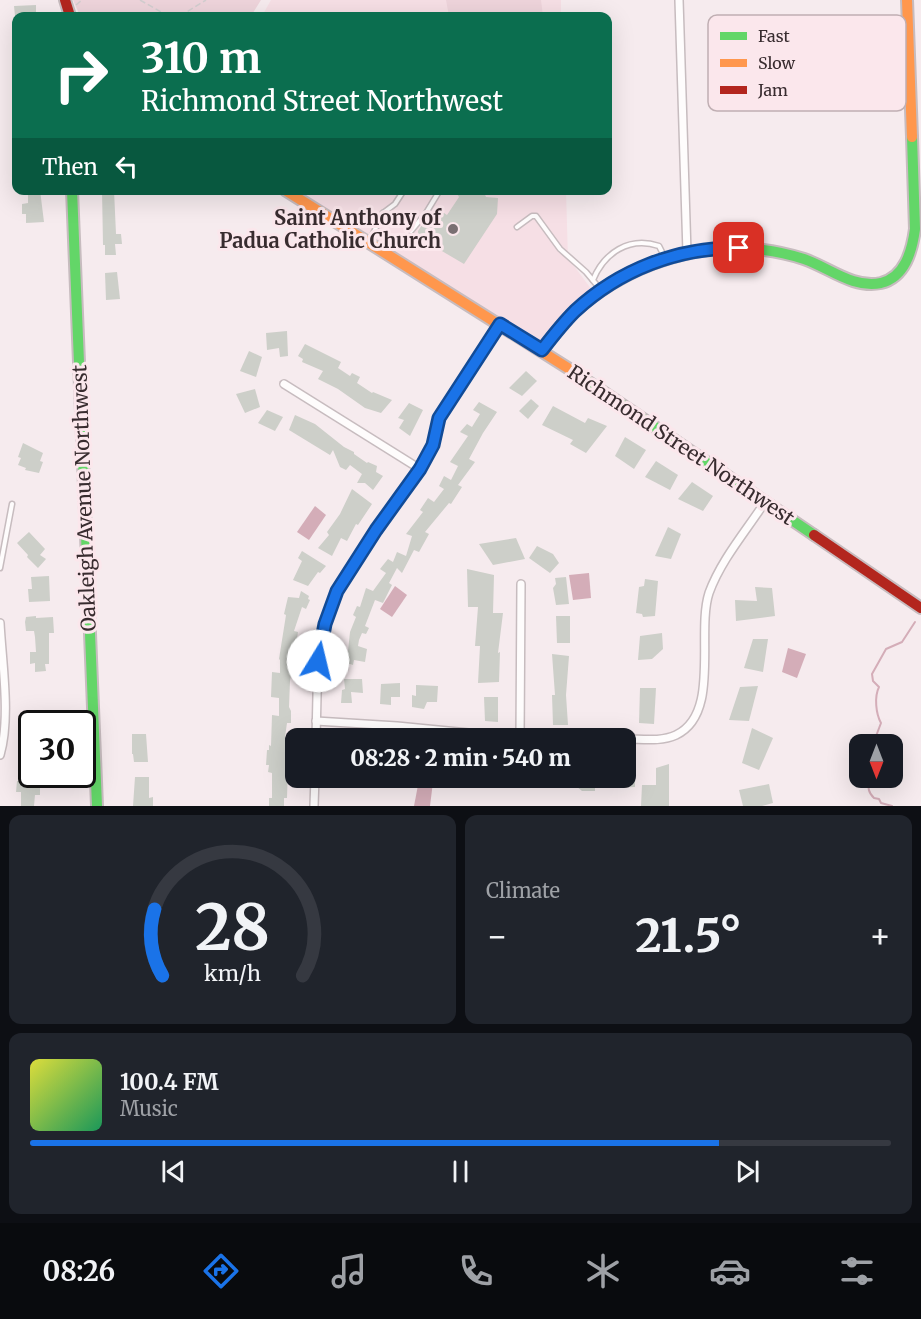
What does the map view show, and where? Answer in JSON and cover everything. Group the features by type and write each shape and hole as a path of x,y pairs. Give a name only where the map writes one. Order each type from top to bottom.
{"street":[{"path":"679,0 687,253"},
{"path":"542,350 573,312 601,290 639,268 687,253 717,248 778,252 867,284 883,282 898,274 906,265 913,249 915,229 907,0"},
{"name":"Oakleigh Avenue Northwest","path":"72,195 97,806"},
{"name":"Richmond Street Northwest","path":"293,195 542,350 921,608"},
{"path":"316,728 318,652 337,591 376,530 420,469 433,445 439,418 500,324"},
{"path":"284,384 420,469"},
{"path":"636,739 656,739 675,735 688,727 697,715 702,694 709,594 729,555 765,502"},
{"path":"520,728 521,584"},
{"path":"0,623 4,717 0,755"},
{"path":"316,721 422,728"},
{"path":"314,806 315,788"}],"lane":[{"path":"369,242 383,213 395,204 401,195"},
{"path":"411,231 437,195"},
{"path":"383,213 392,220"},
{"path":"517,227 532,216 536,216 560,249 601,290"},
{"path":"592,280 602,263 626,245 655,244 665,258"},
{"path":"0,568 12,504"}],"path":[{"path":"140,0 161,12"},
{"path":"186,12 206,0"}],"shaded area":[{"path":"73,0 261,0 254,12 78,12"},
{"path":"271,0 561,0 561,12 264,12"},
{"path":"446,0 541,0 542,12 448,12"},
{"path":"291,195 566,195 568,258 595,294 542,350"},
{"path":"315,506 326,515 309,540 297,532"},
{"path":"589,573 591,598 573,600 569,575"},
{"path":"395,586 407,595 392,617 380,609"},
{"path":"788,648 806,654 797,678 782,672"},
{"path":"417,788 432,788 430,806 414,806"}],"building":[{"path":"36,5 36,12 15,12 14,6"},
{"path":"28,195 41,195 44,222 26,223 26,214 22,214 22,204 28,203"},
{"path":"102,195 114,195 116,234 121,234 122,244 115,244 116,255 105,255 105,245 103,245"},
{"name":"Saint Anthony of Padua Catholic Church","path":"458,195 485,195 498,198 497,214 464,264 418,237 418,231 422,225 426,227 438,209 447,215 459,197"},
{"path":"117,272 120,299 106,300 105,273"},
{"path":"287,331 288,356 280,357 279,348 267,350 266,333"},
{"path":"305,344 341,362 338,368 350,376 352,373 360,377 357,383 372,393 392,400 381,413 365,408 338,389 318,379 323,371 302,362 303,359 298,356"},
{"path":"249,351 262,357 256,377 240,371"},
{"path":"526,371 537,381 522,396 509,388"},
{"path":"255,389 260,407 245,413 236,394"},
{"path":"531,399 539,406 528,419 519,411"},
{"path":"479,402 497,412 469,459 475,462 458,485 462,487 451,504 449,503 425,532 429,534 419,552 414,550 402,573 397,568 389,583 392,585 383,603 375,600 365,626 369,628 366,634 362,633 358,646 367,649 365,662 354,660 353,665 344,662 350,632 356,617 353,615 357,606 360,607 366,588 373,591 386,573 380,569 388,559 393,562 397,552 406,556 412,536 406,534 423,512 420,510 428,498 434,502 444,489 439,486 444,476 451,480 458,466 450,462 468,436 460,432 467,424 472,427 480,414 473,410"},
{"path":"409,403 423,410 410,436 399,428 404,420 398,418"},
{"path":"553,406 585,423 588,418 607,426 586,453 570,444 573,440 542,425"},
{"path":"267,410 283,417 275,431 258,423"},
{"path":"295,415 315,424 367,463 377,466 376,472 383,476 373,490 365,483 357,483 362,474 350,465 346,470 340,467 333,450 330,455 289,430"},
{"path":"625,437 646,450 634,469 615,456"},
{"path":"23,443 43,453 39,473 25,470 26,468 18,465"},
{"path":"656,461 678,475 670,490 645,477"},
{"path":"692,482 713,496 703,511 678,499"},
{"path":"352,489 372,504 358,525 356,524 347,541 341,538 332,556 318,548 329,535 327,532 340,514"},
{"path":"668,527 681,534 671,559 655,556"},
{"path":"29,532 45,549 40,555 46,559 38,568 17,543"},
{"path":"516,538 525,559 493,565 479,544"},
{"path":"537,546 553,554 559,563 550,573 529,558"},
{"path":"302,551 326,566 320,573 318,572 308,586 293,580 302,561 298,558"},
{"path":"467,569 494,575 493,613 503,613 498,653 500,652 499,682 478,683 480,646 475,646 478,607 468,607"},
{"path":"49,576 50,601 29,602 28,589 32,589 31,577"},
{"path":"566,577 569,604 556,605 553,588 556,584 555,578"},
{"path":"645,579 658,581 655,616 643,617 642,614 636,613 639,587 644,586"},
{"path":"755,587 772,588 775,616 736,621 735,600 757,601"},
{"path":"301,591 309,596 310,600 306,609 302,607 294,631 298,632 290,681 291,723 287,723 285,728 287,798 284,798 284,806 269,806 269,798 272,798 272,773 268,772 269,765 266,765 267,750 269,750 269,745 271,746 272,715 279,716 279,698 271,697 272,672 280,673 279,659 288,597 299,598"},
{"path":"36,616 36,618 53,617 54,633 49,633 49,664 45,664 46,671 35,672 35,663 30,664 30,652 36,652 34,631 26,631 25,622 26,617"},
{"path":"556,616 570,616 570,643 557,643"},
{"path":"662,633 663,649 652,659 638,660 640,636"},
{"path":"753,639 768,639 763,672 744,668"},
{"path":"552,654 569,656 566,695 568,725 553,725 552,695 555,695"},
{"path":"344,679 362,679 363,693 351,692 352,703 341,703 342,690 345,689"},
{"path":"400,683 400,697 391,697 391,705 380,704 381,684"},
{"path":"416,685 438,686 437,702 427,702 424,709 412,707 412,695 416,696"},
{"path":"758,686 749,721 729,720 740,687"},
{"path":"640,688 656,688 654,724 639,723"},
{"path":"484,697 498,697 498,722 485,721"},
{"path":"752,728 773,738 759,770 742,763"},
{"path":"132,734 146,734 148,762 134,762"},
{"path":"669,764 669,806 641,806 642,785 656,785 656,768"},
{"path":"135,777 149,777 149,798 153,797 153,806 133,806"},
{"path":"17,781 18,788 40,788 40,795 35,795 34,806 21,806 21,792 16,792"},
{"path":"769,784 773,803 762,806 743,806 739,790"},
{"path":"578,788 595,788 595,791 582,791"}],"waterway":[{"path":"877,734 881,723 876,705 879,687 873,681 872,674 886,649 902,642 915,622"},
{"path":"869,788 874,798 892,806"}],"traffic: fast":[{"path":"542,350 570,316 599,293 625,276 682,255 743,248 804,259 861,283 881,283 889,280 902,269 906,262 915,229 912,137"},
{"path":"72,195 97,806"},
{"path":"571,370 814,535"}],"traffic: slow":[{"path":"907,0 912,137"},
{"path":"293,195 571,370"}],"traffic: jam":[{"path":"65,0 69,12"},
{"path":"814,535 921,608"}],"place":[{"name":"Saint Anthony of Padua Catholic Church","path":"453,229"}],"route":[{"path":"318,661 325,624 337,591 376,530 420,469 433,445 439,418 500,324 542,350 573,312 596,294 639,268 687,253 717,248 739,248"}]}
